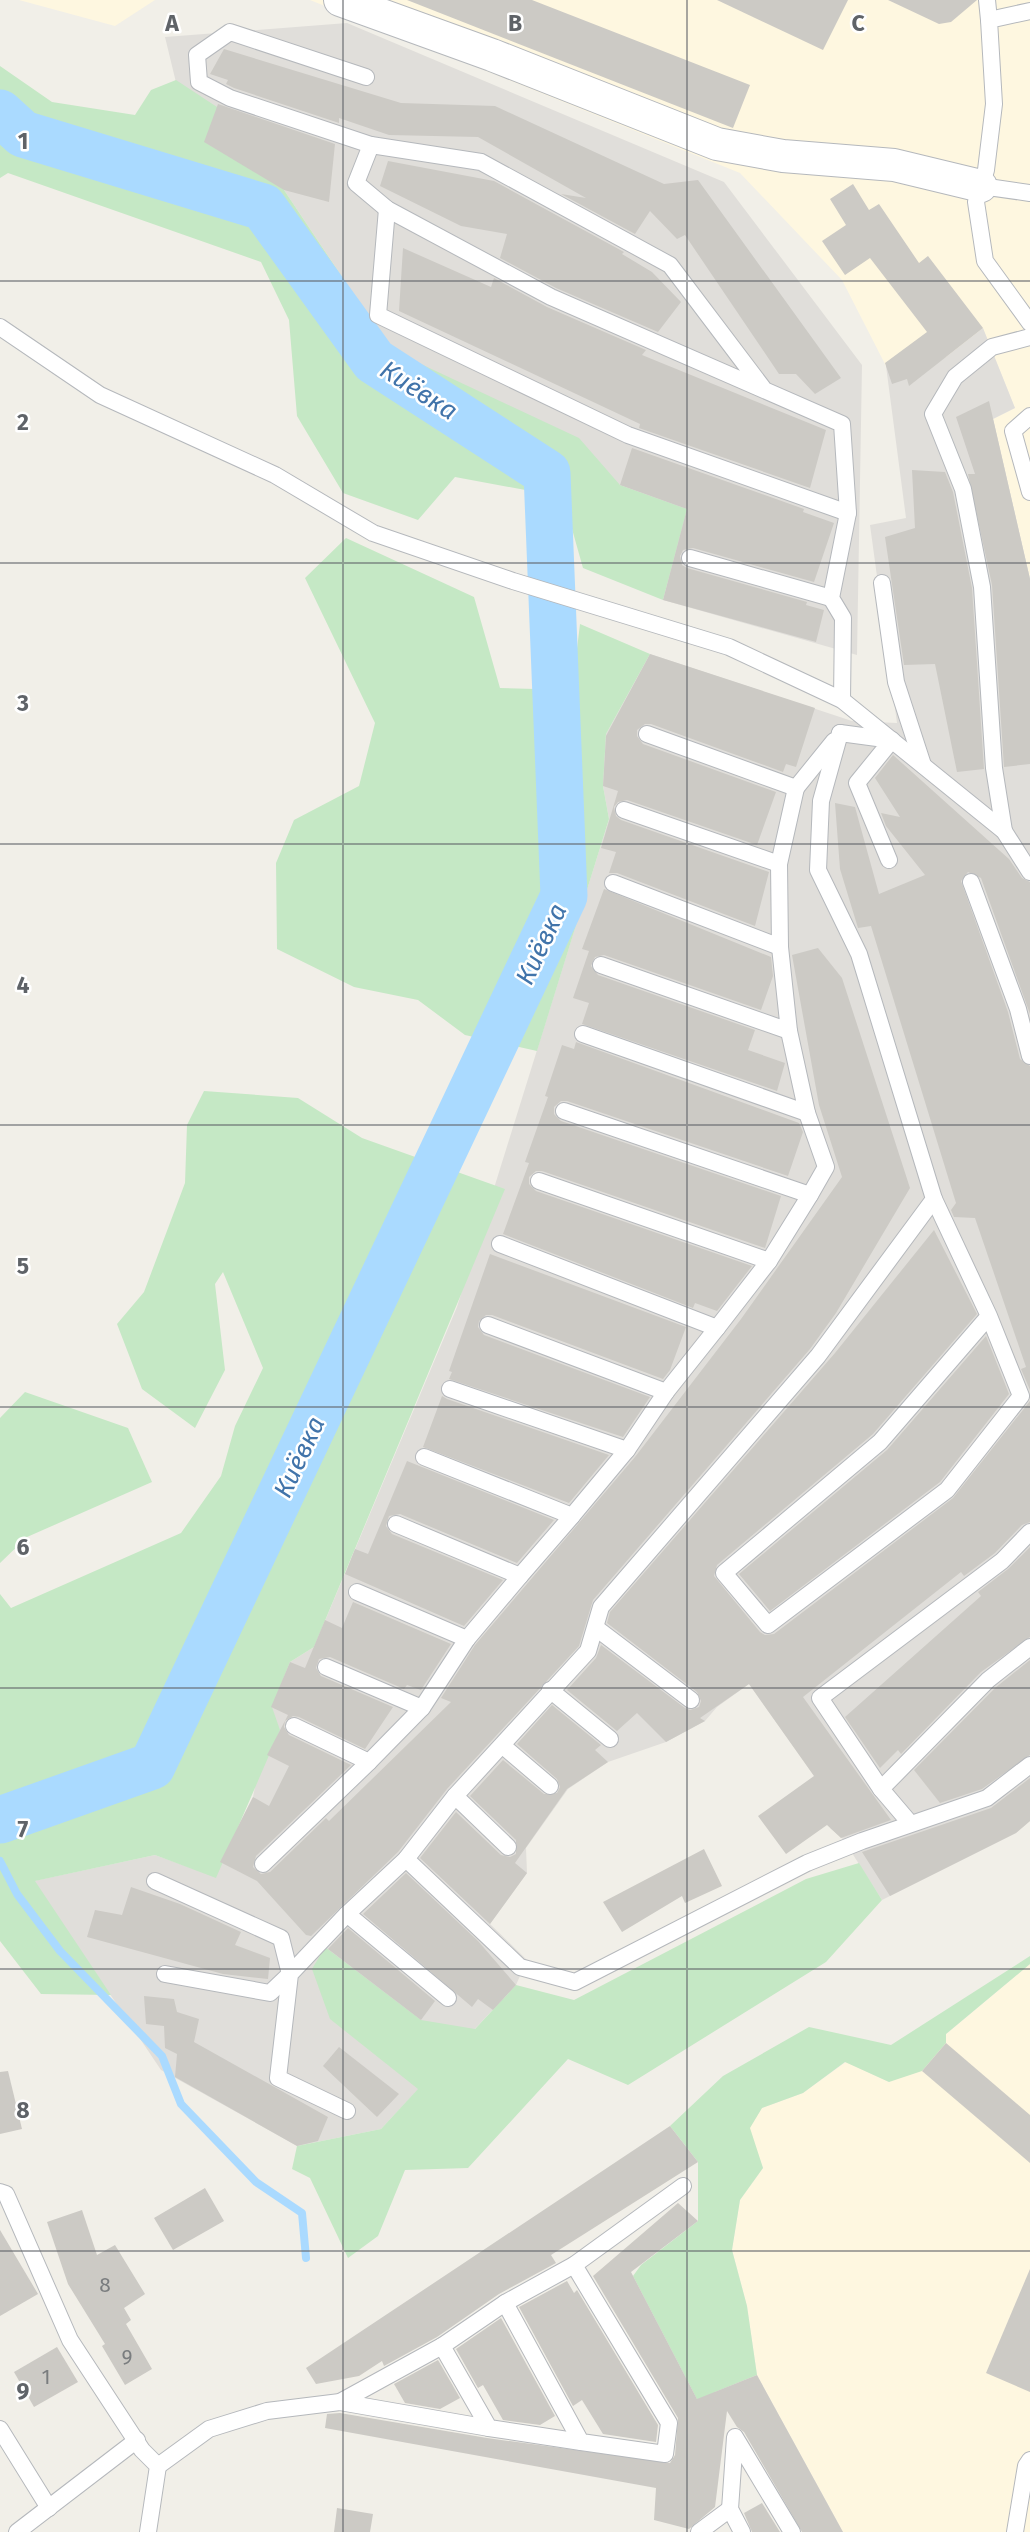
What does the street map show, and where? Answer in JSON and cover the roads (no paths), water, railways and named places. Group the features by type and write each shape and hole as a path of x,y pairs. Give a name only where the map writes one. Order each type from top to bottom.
{"street":[{"path":"340,0 492,55 717,144 783,156 894,165 981,186"}],"lane":[{"path":"987,0 994,104 976,202 985,261 1030,323"},
{"path":"989,20 1030,10"},
{"path":"366,77 230,32 197,55 199,82 230,98 371,145 481,162 670,265 763,388"},
{"path":"371,145 356,183 387,208 551,297 842,424 848,513 831,598 843,618 842,700"},
{"path":"981,186 1030,193"},
{"path":"387,208 378,315 628,435 848,513"},
{"path":"0,327 100,395 275,475 373,533 513,581 729,647 842,700 1004,831 1030,872"},
{"path":"1004,831 994,768 982,587 963,489 933,414 955,377 992,347 1030,337"},
{"path":"1030,416 1013,430 1030,492"},
{"path":"690,558 831,598"},
{"path":"882,583 896,682 923,765"},
{"path":"841,733 892,740"},
{"path":"263,1864 422,1708 467,1639 627,1450 666,1392 769,1261 826,1167 807,1113 789,1031 780,947 779,864 796,788 841,733"},
{"path":"841,733 821,801 818,870 859,954 934,1199 989,1316 1021,1396 947,1490 768,1625 724,1573 880,1442 989,1316"},
{"path":"647,734 796,788"},
{"path":"889,860 857,783 892,740"},
{"path":"624,810 779,864"},
{"path":"971,882 1018,1009 1030,1056"},
{"path":"612,883 780,947"},
{"path":"601,965 789,1031"},
{"path":"583,1034 807,1113"},
{"path":"564,1111 810,1195"},
{"path":"539,1181 769,1261"},
{"path":"164,1974 270,1993 347,1914 406,1859 455,1796 503,1746 550,1690 589,1651 601,1607 818,1356 934,1199"},
{"path":"500,1244 718,1328"},
{"path":"488,1325 666,1392"},
{"path":"450,1388 627,1450"},
{"path":"425,1457 572,1516"},
{"path":"396,1524 520,1576"},
{"path":"910,1824 881,1789 820,1698 1002,1561 1030,1532"},
{"path":"357,1592 467,1639"},
{"path":"596,1628 691,1700"},
{"path":"881,1789 988,1680 1030,1647"},
{"path":"326,1667 422,1708"},
{"path":"550,1690 610,1739"},
{"path":"294,1726 369,1762"},
{"path":"503,1746 550,1786"},
{"path":"406,1859 520,1967 575,1982 807,1863 987,1798 1030,1765"},
{"path":"455,1796 508,1847"},
{"path":"155,1881 281,1938 290,1974 278,2078 347,2111"},
{"path":"347,1914 448,1998"},
{"path":"340,2402 442,2346 505,2303 574,2264 683,2186"},
{"path":"0,2192 6,2194 70,2340 137,2440 158,2466"},
{"path":"148,2532 158,2466 209,2429 267,2411 340,2402 489,2428 665,2454 669,2423 574,2264"},
{"path":"505,2303 581,2442"},
{"path":"442,2346 489,2428"},
{"path":"0,2429 49,2508"},
{"path":"742,2532 730,2510 735,2437 792,2532"},
{"path":"17,2532 137,2440"},
{"path":"1015,2532 1026,2466 1030,2460"},
{"path":"699,2532 730,2510"}],"waterway":[{"name":"Киёвка","path":"0,113 23,134 263,207 374,361 547,473 564,896 152,1766 0,1820"},
{"path":"0,1861 17,1894 60,1951 162,2056 181,2104 256,2182 302,2213 306,2258"}]}
